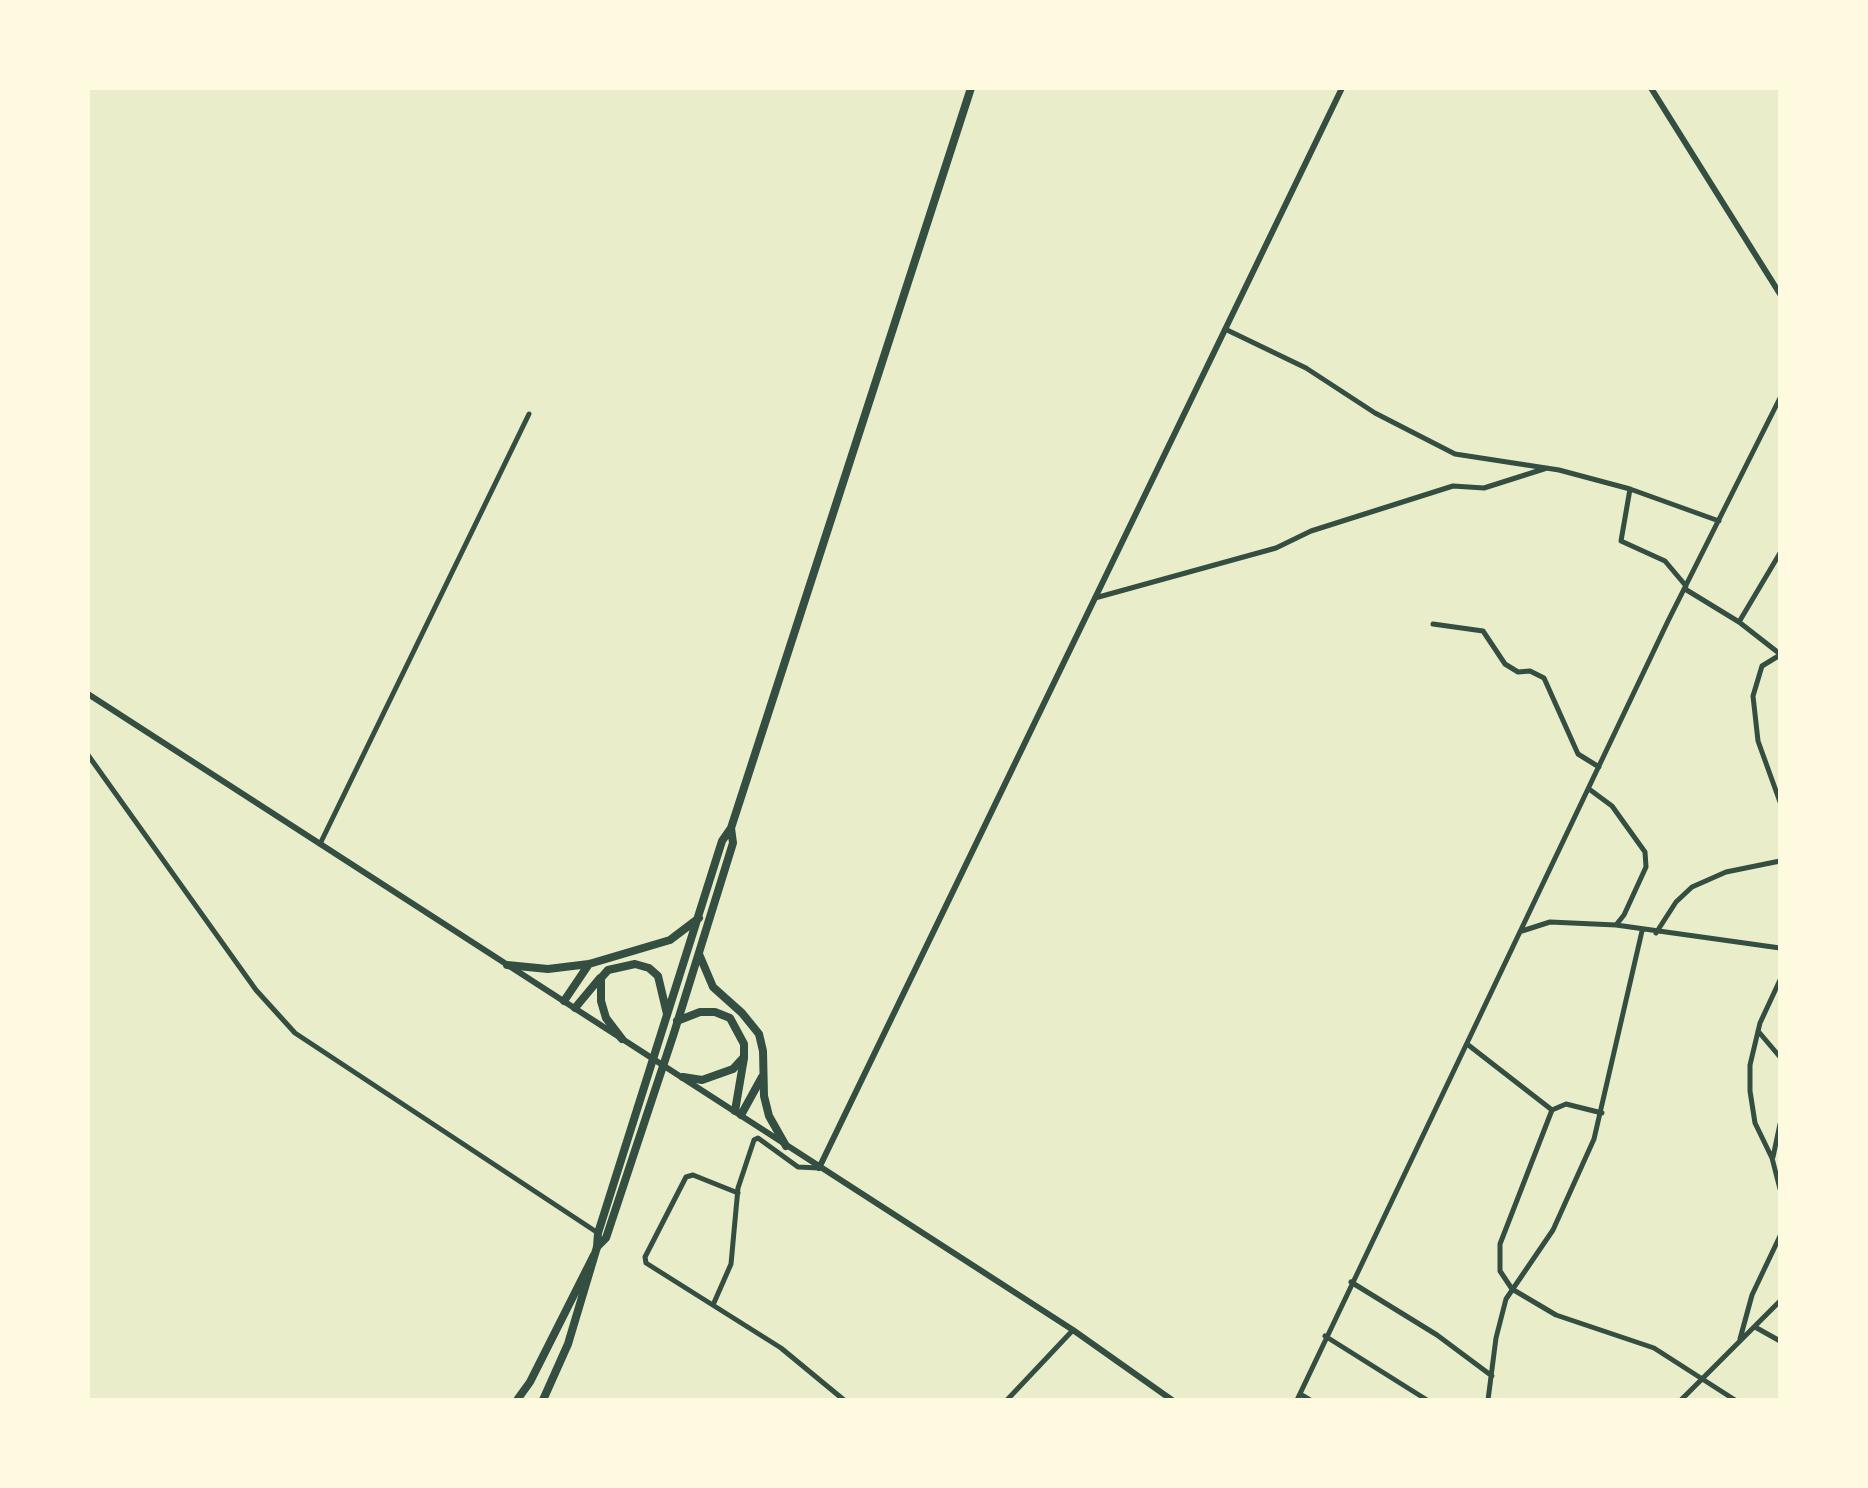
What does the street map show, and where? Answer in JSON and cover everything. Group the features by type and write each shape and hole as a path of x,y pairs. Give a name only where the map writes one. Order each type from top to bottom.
{"main road":[{"path":"602,1235 722,841 731,828 971,88"},
{"path":"544,1399 573,1332 596,1251 677,1021 733,843 731,828"},
{"path":"507,965 548,969 589,964 670,940 699,917"},
{"path":"699,953 713,987 759,1034 769,1116 786,1146"},
{"path":"564,1001 589,964"},
{"path":"575,1008 601,978 616,967 635,964 649,968 658,976 667,1016"},
{"path":"601,978 601,1001 606,1018 622,1039"},
{"path":"677,1021 700,1012 715,1012 730,1018 742,1036 744,1057 738,1113"},
{"path":"683,1077 702,1080 718,1077 733,1069 744,1057"},
{"path":"738,1113 763,1075"},
{"path":"517,1400 530,1382 596,1251"}],"street":[{"path":"819,1168 1342,88"},
{"path":"1651,88 1780,294"},
{"path":"1225,329 1306,368 1362,406 1455,454 1548,468 1630,489 1719,521"},
{"path":"1310,1400 1298,1397 1325,1336 1685,587 1780,398"},
{"path":"320,844 529,414"},
{"path":"1095,598 1276,548 1311,531 1453,486 1484,488 1548,468"},
{"path":"1630,489 1621,541 1665,561 1685,587 1739,622 1780,654 1762,666 1755,678 1753,696 1758,741 1780,802"},
{"path":"1739,622 1780,553"},
{"path":"1433,624 1483,631 1505,664 1518,672 1530,671 1544,678 1578,754 1599,767"},
{"path":"88,694 1073,1330 1172,1400"},
{"path":"88,755 256,990 295,1033 602,1235"},
{"path":"1589,789 1612,806 1641,844 1647,859 1646,867 1616,925"},
{"path":"1655,934 1676,902 1692,887 1726,872 1780,861"},
{"path":"1522,931 1550,922 1616,925 1655,934 1780,948"},
{"path":"1488,1400 1496,1338 1512,1289 1553,1230 1587,1157 1602,1113 1642,931"},
{"path":"1780,980 1758,1031 1750,1065 1752,1111 1772,1158 1780,1189"},
{"path":"1758,1031 1780,1057"},
{"path":"1467,1044 1552,1110"},
{"path":"1602,1113 1566,1104 1552,1110 1498,1254 1500,1271 1512,1289 1576,1324 1654,1348 1733,1399"},
{"path":"1772,1158 1780,1124"},
{"path":"713,1305 731,1264 738,1193 757,1138 798,1167 819,1168"},
{"path":"738,1193 688,1176 645,1257 646,1263 781,1348 844,1400"},
{"path":"1740,1340 1752,1295 1780,1236"},
{"path":"1351,1282 1437,1335 1492,1376"},
{"path":"1681,1400 1780,1301"},
{"path":"1755,1327 1780,1341"},
{"path":"1007,1400 1073,1330"},
{"path":"1325,1336 1427,1400"}]}
